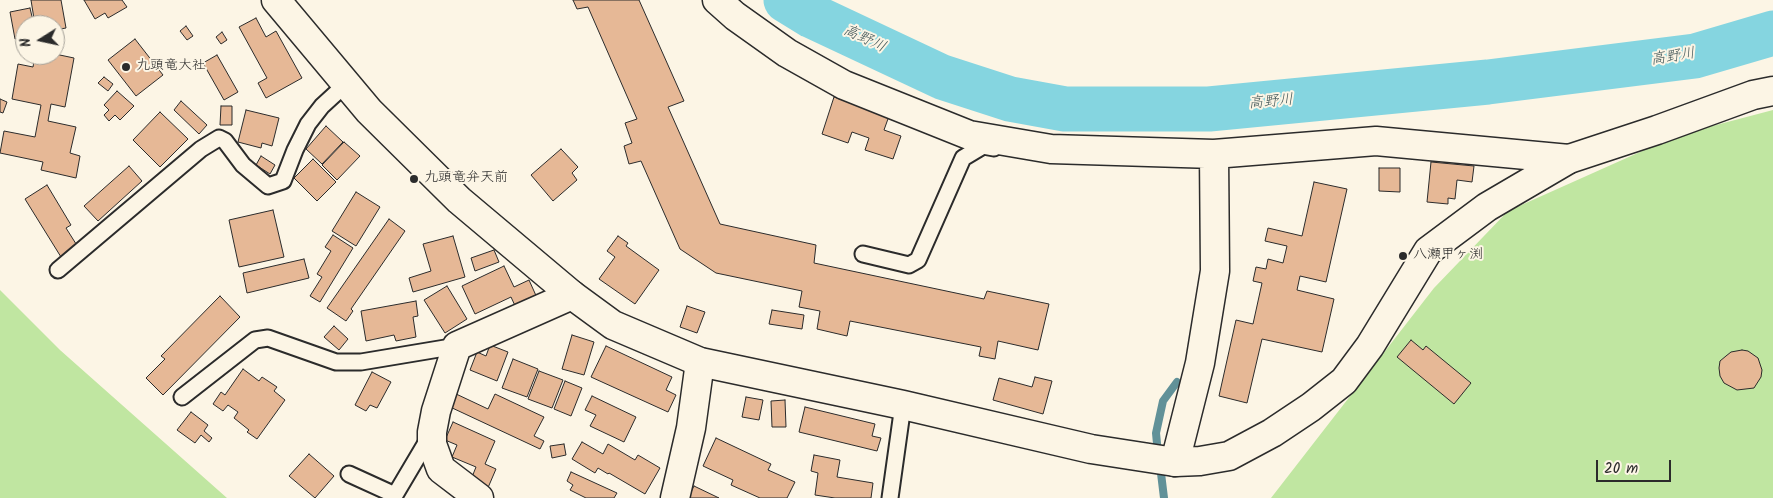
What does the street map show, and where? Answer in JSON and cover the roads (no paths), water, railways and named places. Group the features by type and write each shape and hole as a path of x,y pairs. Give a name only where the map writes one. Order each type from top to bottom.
{"street":[{"path":"276,0 370,112 459,200 572,295 613,325 700,362 904,405 1091,449 1175,462 1200,461 1229,456 1272,433 1311,407 1344,381 1370,346 1428,251 1487,206 1569,158 1657,130 1753,95 1773,91"},
{"path":"717,0 735,16 787,53 844,85 969,135 1051,149 1214,154 1376,141 1569,158"},
{"path":"1175,462 1200,362 1215,271 1214,154"},
{"path":"479,498 441,469 432,444 436,411 457,346 572,295"},
{"path":"675,498 691,428 700,362"}],"lane":[{"path":"58,270 201,149 219,138 225,141 243,165 268,186 283,181 308,124 322,106 346,84"},
{"path":"863,254 909,265 918,260 963,158 972,151 983,146 1034,155 1051,149"},
{"path":"182,397 255,340 268,338 336,362 361,362 457,346"},
{"path":"890,498 904,405"},
{"path":"350,474 395,495 432,432"}],"waterway":[{"name":"高野川","path":"786,0 812,16 942,77 1010,99 1065,109 1209,109 1488,82 1695,56 1773,33"},
{"path":"1158,454 1156,433 1163,401 1177,382"},
{"path":"1160,465 1164,498"}],"place":[{"name":"九頭竜大社","path":"126,67"},
{"name":"九頭竜弁天前","path":"414,179"},
{"name":"八瀬甲ヶ渕","path":"1403,256"}]}
